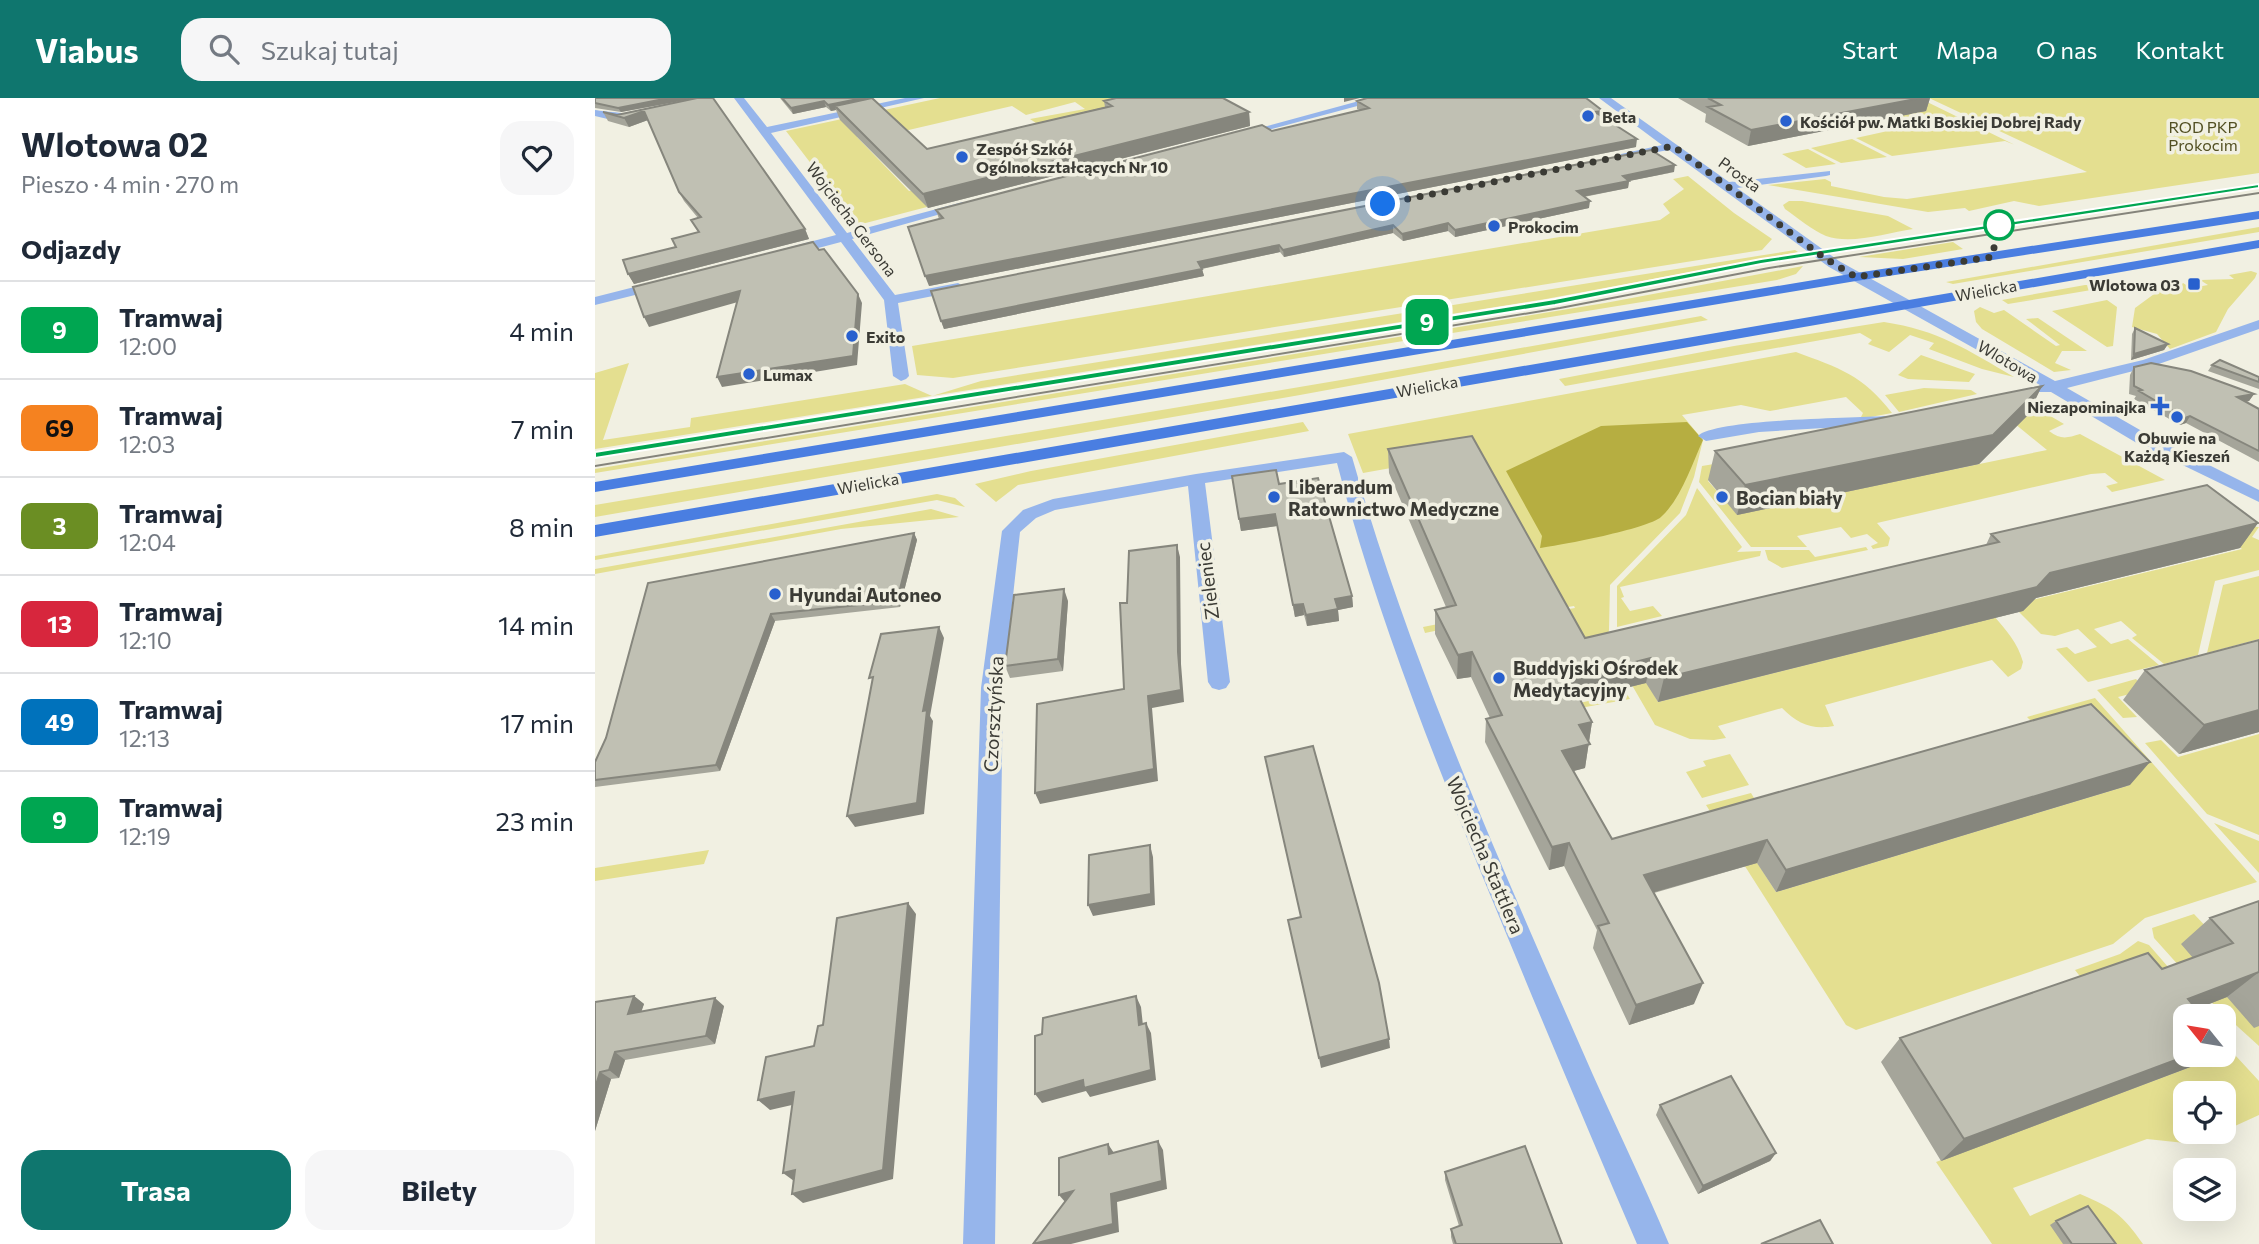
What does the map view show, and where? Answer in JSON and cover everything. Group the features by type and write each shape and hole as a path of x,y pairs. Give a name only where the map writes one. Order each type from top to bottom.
{"main road":[{"name":"Wielicka","path":"595,487 1856,277 2259,215"},
{"name":"Wielicka","path":"595,531 2259,244"}],"street":[{"name":"Wojciecha Gersona","path":"739,98 891,300 901,376"},
{"path":"765,131 919,98"},
{"path":"1225,139 1382,98"},
{"path":"1608,100 1627,100"},
{"name":"Prosta","path":"1608,100 1826,259 1905,304"},
{"path":"595,113 616,118 647,113"},
{"path":"1615,158 1673,146"},
{"path":"1728,186 1826,173"},
{"path":"770,256 972,204"},
{"path":"595,301 676,280"},
{"path":"891,300 973,284"},
{"name":"Wlotowa","path":"1905,304 1981,344 2140,439 2259,497"},
{"path":"2032,391 2148,363 2259,324"},
{"path":"2148,363 2179,369"},
{"path":"1706,436 1759,427 1902,419"},
{"name":"Czorsztyńska","path":"978,1244 992,688 1011,531 1034,510 1196,479 1344,457"},
{"name":"Wojciecha Stattlera","path":"1344,457 1368,546 1422,700 1567,1048 1653,1244"},
{"name":"Zieleniec","path":"1196,479 1219,682"}],"green space":[{"path":"940,98 1167,98 1039,125 1030,119 1085,109 1075,102 1026,115 1012,106 900,132 895,129 857,137 909,191 976,175 992,190 858,225 786,131"},
{"path":"1855,98 1919,98 2015,145 2005,141 1892,156 1856,138 1915,125"},
{"name":"ROD PKP Prokocim","path":"1929,98 2259,98 2259,173 2039,206 2014,201 1969,211 1965,208 1928,212 1768,185 1825,179 1831,182 1831,186 1907,199 2087,172"},
{"path":"1852,139 1887,157 1841,163 1811,148"},
{"path":"1808,149 1836,164 1806,168 1782,154"},
{"path":"1688,176 1772,239 1762,250 953,378 917,375 912,346 1660,220 1670,213 1663,204 1684,189 1673,179"},
{"path":"1789,201 1888,216 1913,229 1858,239 1826,236 1785,209 1783,205"},
{"path":"2259,227 2259,232 1953,284 1946,282"},
{"path":"1953,242 1963,249 1903,259 1859,257"},
{"path":"1795,250 1798,252 1546,299 933,396 981,381"},
{"path":"1803,266 1796,274 1777,280 595,473 595,469 1605,303"},
{"path":"2251,271 2257,273 2255,278 2228,309 2216,332 2170,349 2157,334 2132,327 2135,308 2165,286 2183,283 2191,288 2208,285 2200,280 2234,279 2229,275"},
{"path":"2085,285 2115,286 2008,304 2002,300"},
{"path":"2107,300 2117,307 2113,346 2107,347 2052,311"},
{"path":"1980,307 1994,313 2004,310 2056,346 2060,345 2026,319 2038,318 2087,351 2062,351 2055,363 2071,370 2054,372 1982,329 1976,322 1974,311"},
{"path":"1701,316 1708,320 1300,395 595,517 595,505 1341,380"},
{"path":"1884,322 1937,336 2014,377 1982,369 1929,349 1934,343 1910,335 1889,352 1868,344 1872,340 1860,333 1565,386 1559,379 1734,346"},
{"path":"1796,352 1849,374 1871,390 1892,413 1861,417 1863,413 1846,397 1770,411 1741,405 1682,415 1703,440 1694,477 1680,513 1610,585 1609,630 1603,655 1630,699 1547,714 1546,711 1605,697 1556,611 1575,608 1574,606 1425,633 1423,627 1524,607 1430,461 1363,473 1348,434"},
{"path":"1921,355 1975,374 1969,382 1908,379 1898,375"},
{"path":"629,363 603,440 690,427 691,418 905,384 932,396 595,449 595,373"},
{"path":"1924,388 1971,390 1977,394 1899,412 1885,395"},
{"path":"2028,403 2064,424 2049,431 2053,434 2064,437 2080,434 2165,480 2112,492 2106,486 2118,483 2105,473 2091,474 1877,523 1890,538 1888,546 1873,549 1871,546 1878,543 1867,534 1851,538 1841,527 1797,536 1807,547 1751,547 1699,482 1702,466 1720,463 1708,481 1737,514 2047,450 2009,419"},
{"path":"1303,422 1309,431 1018,485 996,502 975,484 1031,471"},
{"path":"1697,488 1742,547 1737,552 1761,551 1760,556 1620,587 1624,597 1621,598 1630,611 1653,606 1662,616 1617,627 1617,586 1686,515"},
{"path":"937,494 955,498 965,507 937,500 595,560 595,556"},
{"path":"931,509 959,517 841,529 595,574 595,569"},
{"path":"2210,524 2259,527 2252,537 2259,540 2259,570 2215,581 2198,655 2164,664 2132,638 2137,635 2121,621 2094,629 2111,644 2128,639 2159,665 2088,682 2056,649 2067,647 2075,654 2097,647 2078,629 2055,636 2041,634 1971,564 2020,603 2242,549"},
{"path":"1866,547 1868,550 1782,568 1768,560 1765,550 1809,550 1815,557"},
{"path":"2259,576 2259,639 2207,653 2223,585"},
{"path":"1993,615 2015,643 2023,662 2021,669 2008,677 1992,660 1825,705 1834,726 1806,724 1782,708 1718,726 1726,738 1714,740 1690,739 1655,725 1614,654 1618,631 1658,702 1974,623"},
{"path":"2136,679 2146,690 2118,697 2137,717 2123,718 2097,690"},
{"path":"2095,698 2257,882 2145,918 2113,944 1856,1030 1846,1025 1706,805 1751,793 1765,816 1733,825 1776,892 2130,785 2046,736 2027,717"},
{"path":"2259,734 2259,835 2207,814 2145,743 2161,740 2178,757"},
{"path":"1730,754 1749,785 1702,798 1686,772 1706,766 1703,761"},
{"path":"2214,823 2259,841 2259,873"},
{"path":"709,850 704,864 595,881 595,868"},
{"path":"2194,914 2212,933 2259,1026 2259,1046 2237,1026 2237,1004 2213,1004 2154,938 2152,928"},
{"path":"2138,941 2149,945 2200,1004 2192,1004 2172,981 2176,1004 2173,1004 2173,1051 2090,989 2075,970 2120,954"},
{"path":"2237,1057 2259,1081 2259,1115 2236,1126 2236,1081 2173,1081 2173,1142 2147,1139 2013,1188 2030,1216 2080,1194 2116,1213 2143,1244 1992,1244 1936,1162 2188,1068 2237,1068"}],"shaded area":[{"path":"1687,422 1703,440 1680,491 1661,517 1622,531 1540,548 1542,536 1506,471 1601,426"}],"building":[{"path":"595,98 669,98 618,108 595,103"},
{"path":"697,98 713,98 805,229 628,274 623,260 676,247 672,239 699,232 691,220 701,217 679,192 644,111 624,118 603,112 617,115"},
{"path":"782,98 863,98 828,105 824,101 791,108"},
{"path":"872,98 927,149 1112,106 1104,101 1116,98 1223,98 1249,112 923,194 835,106"},
{"path":"1367,98 1586,98 1603,111 1595,112 1637,139 925,276 908,227 943,218 936,210 1262,125 1272,131 1369,108 1357,101"},
{"path":"1708,98 1921,98 1751,130 1708,107 1721,105"},
{"path":"1651,150 1675,165 1623,176 1629,181 1577,191 1590,201 1455,230 1448,223 1402,234 1393,225 1283,250 1279,245 1198,262 1202,269 941,321 931,291"},
{"path":"813,242 819,250 824,249 858,294 853,356 717,377 740,291 644,317 633,287"},
{"path":"2135,328 2168,344 2134,354"},
{"path":"2220,360 2259,377 2259,382 2212,365"},
{"path":"2151,363 2191,371 2254,394 2237,397 2259,409 2259,451 2190,416 2185,418 2139,391 2142,390 2134,386 2134,367"},
{"path":"2042,386 1993,435 1745,485 1715,451"},
{"path":"1472,436 1585,638 1999,542 1991,534 2207,485 2258,523 2050,573 2037,587 1664,678 1651,658 1569,679 1592,722 1579,725 1590,744 1562,751 1612,839 2091,704 2150,762 1786,870 1767,840 1644,875 1703,983 1636,1005 1598,926 1609,923 1569,843 1552,847 1486,719 1502,715 1472,652 1458,655 1435,610 1456,605 1388,449"},
{"path":"1276,470 1279,484 1318,478 1352,596 1335,599 1338,609 1306,615 1303,604 1293,605 1275,514 1239,519 1232,476"},
{"path":"914,533 897,601 771,614 716,765 595,780 595,762 606,738 648,583"},
{"path":"1177,545 1181,690 1148,696 1154,769 1035,793 1037,704 1124,689 1120,603 1127,603 1129,551"},
{"path":"1064,589 1058,659 1005,666 1014,595"},
{"path":"939,627 923,711 927,710 917,803 847,816 873,677 869,678 881,634"},
{"path":"2259,640 2259,710 2204,725 2145,670"},
{"path":"1313,746 1379,983 1389,1039 1319,1058 1288,920 1301,917 1265,757"},
{"path":"1150,845 1151,894 1088,905 1089,855"},
{"path":"2259,901 2259,972 2188,999 2192,1004 2173,1004 2173,1061 1964,1139 1900,1038 2148,953 2162,969 2233,943 2210,918"},
{"path":"908,903 883,1170 792,1194 795,1170 783,1173 794,1092 758,1100 766,1057 814,1046 818,1026 823,1025 837,918"},
{"path":"634,996 628,1014 715,998 706,1036 615,1052 609,1070 600,1072 595,1088 595,1002"},
{"path":"1136,996 1139,1025 1146,1023 1151,1070 1084,1088 1083,1080 1035,1094 1035,1036 1042,1034 1043,1018"},
{"path":"1731,1076 1776,1153 1703,1186 1660,1105"},
{"path":"1158,1141 1162,1181 1111,1194 1113,1224 1033,1244 1073,1191 1059,1195 1059,1158 1108,1144 1109,1154"},
{"path":"1525,1146 1562,1244 1456,1244 1451,1229 1462,1225 1445,1172"},
{"path":"2088,1206 2116,1244 2072,1244 2056,1221"},
{"path":"1820,1220 1833,1244 1761,1244"}],"tram line":[{"name":"9","path":"595,455 1555,302 1761,262 2259,186"},
{"path":"595,466 1560,308 1769,268 2259,193"}],"place":[{"name":"Beta","path":"1588,116"},
{"name":"Kościół pw. Matki Boskiej Dobrej Rady","path":"1786,121"},
{"name":"Zespół Szkół Ogólnokształcących Nr 10","path":"962,157"},
{"name":"Prokocim","path":"1494,226"},
{"name":"Wlotowa 03","path":"2194,284"},
{"name":"Exito","path":"852,336"},
{"name":"Lumax","path":"749,374"},
{"name":"Niezapominajka","path":"2160,406"},
{"name":"Obuwie na Każdą Kieszeń","path":"2177,417"},
{"name":"Liberandum Ratownictwo Medyczne","path":"1274,497"},
{"name":"Bocian biały","path":"1722,497"},
{"name":"Hyundai Autoneo","path":"775,594"},
{"name":"Buddyjski Ośrodek Medytacyjny","path":"1499,678"}],"route":[{"path":"1383,204 1673,146 1826,259 1856,277 1992,257 1999,225"}]}
